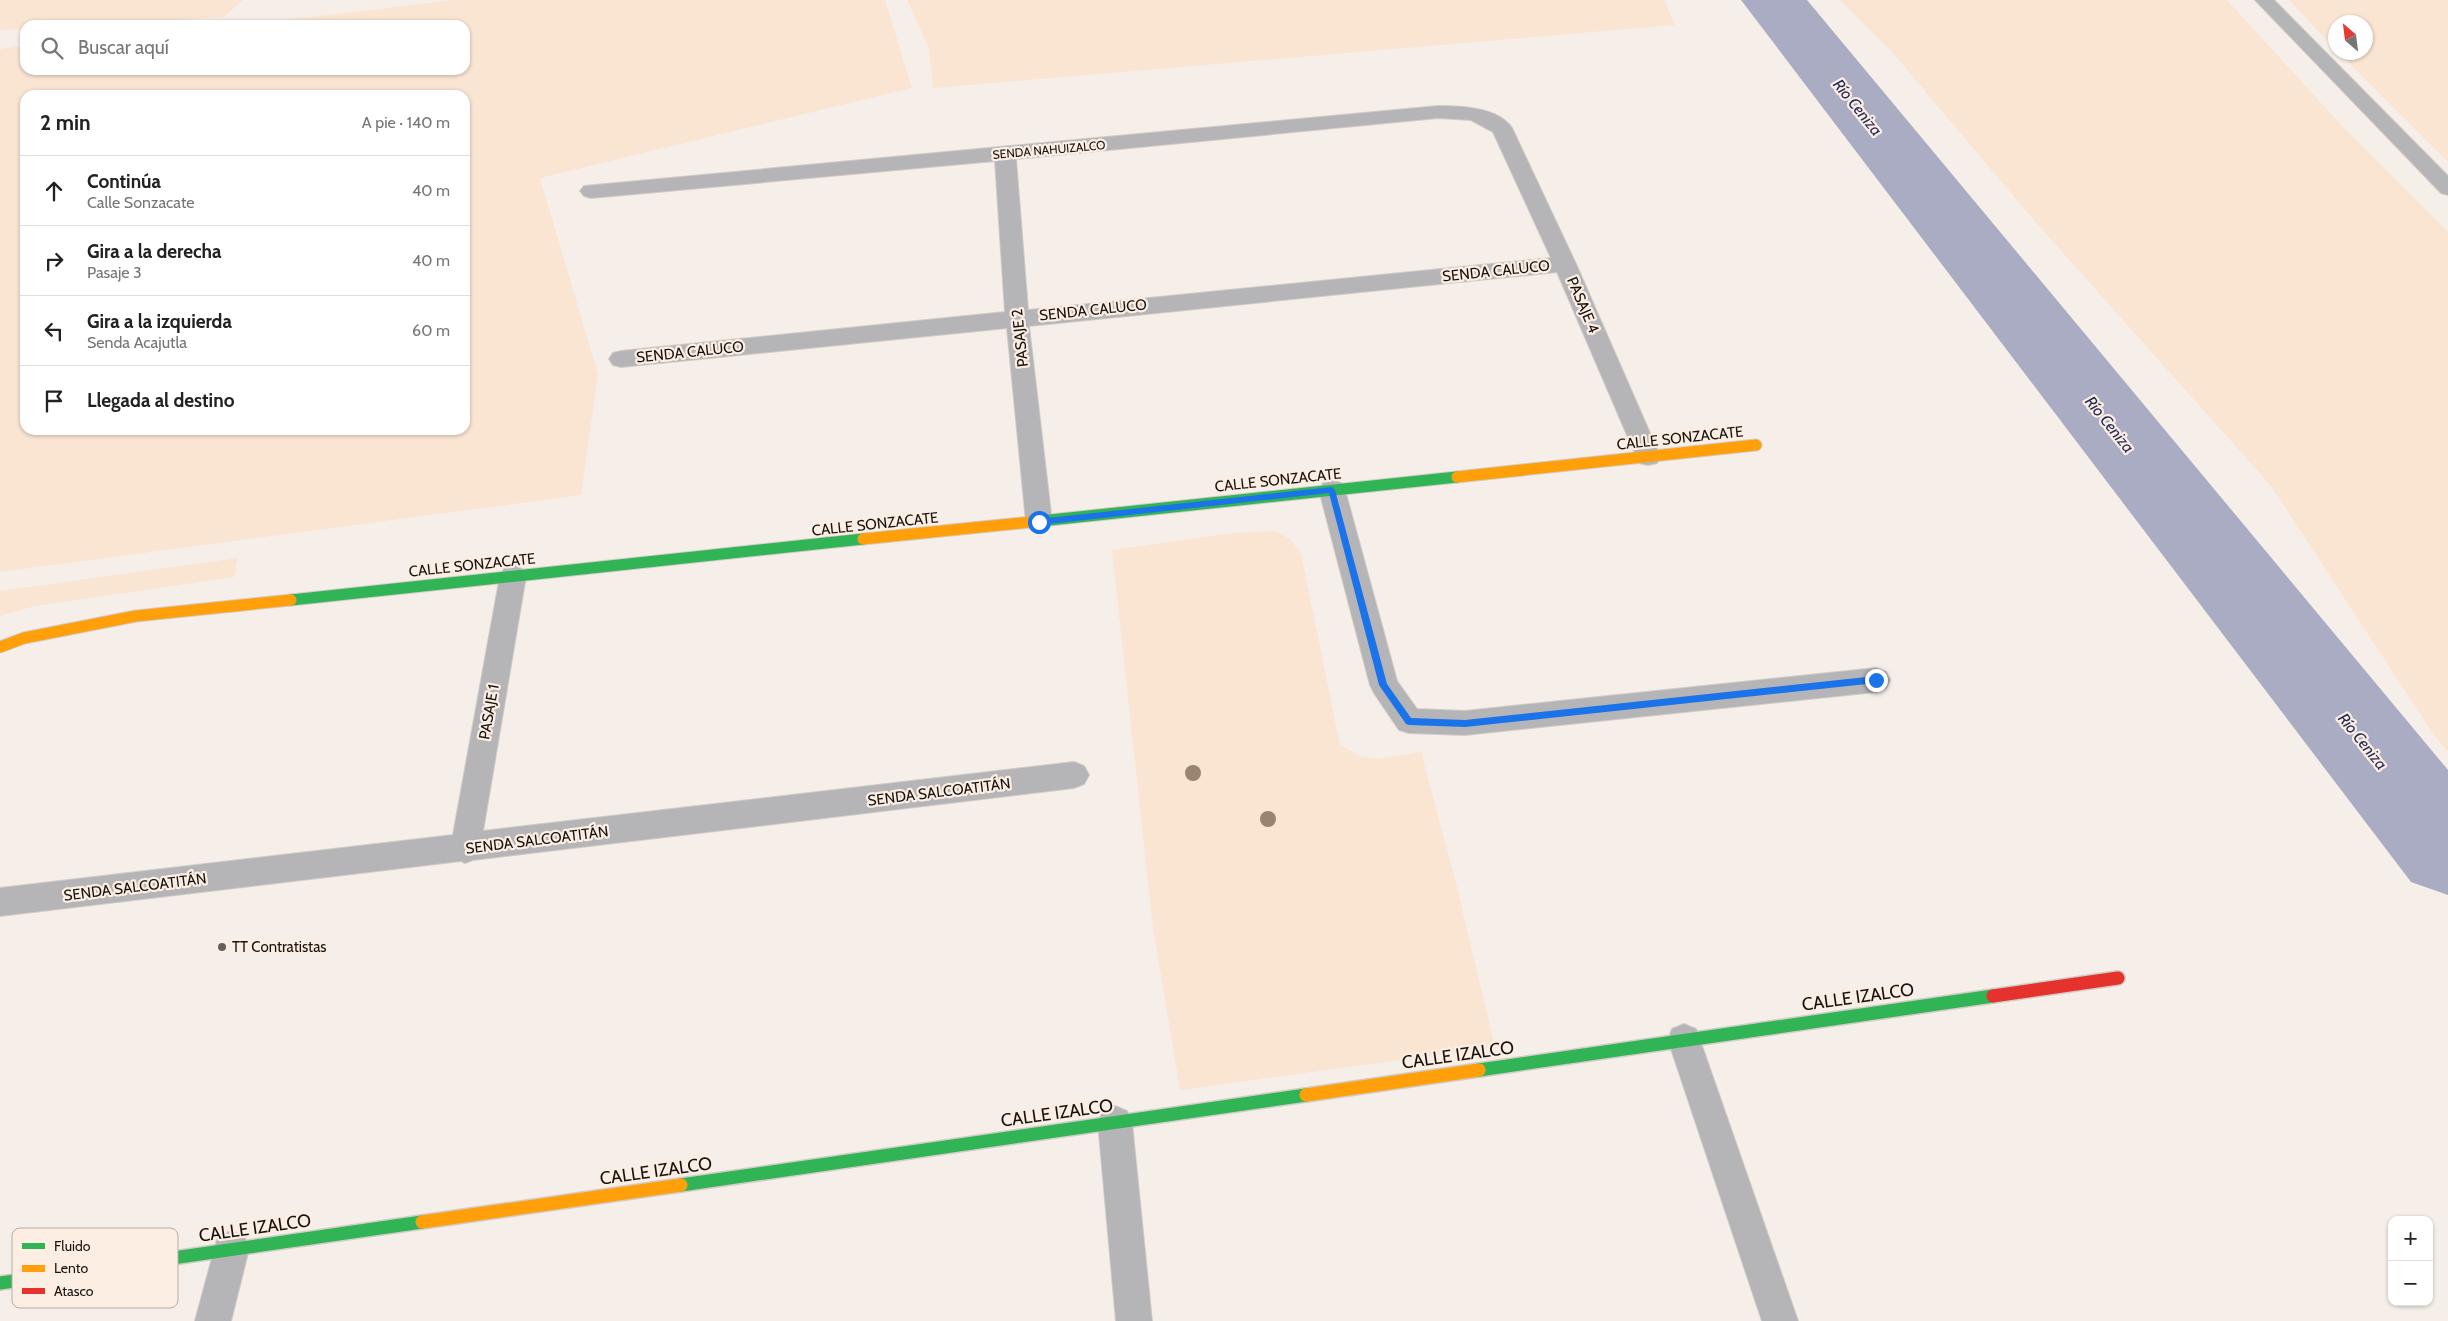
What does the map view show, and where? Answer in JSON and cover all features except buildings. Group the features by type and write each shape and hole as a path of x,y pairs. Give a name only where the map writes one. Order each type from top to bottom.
{"street":[{"path":"2264,0 2448,188"},
{"name":"SENDA NAHUIZALCO","path":"591,191 1005,154 1438,112 1465,112 1487,117 1502,128"},
{"name":"PASAJE 4","path":"1502,128 1566,264 1648,456"},
{"name":"PASAJE 2","path":"1005,154 1017,318 1039,522"},
{"name":"SENDA CALUCO","path":"621,359 1566,264"},
{"name":"CALLE SONZACATE","path":"0,646 24,638 136,616 1756,445"},
{"path":"1332,490 1384,685 1409,721 1465,723 1876,680"},
{"name":"PASAJE 1","path":"465,849 513,576"},
{"name":"SENDA SALCOATITÁN","path":"0,902 465,849 1074,775"},
{"name":"CALLE IZALCO","path":"178,1257 2118,978"},
{"path":"1684,1040 1780,1321"},
{"path":"1115,1123 1134,1321"},
{"path":"213,1321 231,1249"}],"shaded area":[{"path":"0,0 243,0 224,17 174,20 20,20 20,29 0,30"},
{"path":"454,0 885,0 912,88 540,178 598,374 581,495 0,572 0,49 20,47 20,75 470,75 470,20 285,20"},
{"path":"907,0 1664,0 1675,25 933,88 929,48"},
{"path":"1840,0 2227,0 2344,128 2448,232 2448,752 2434,735 2271,486 2032,218 1892,52"},
{"path":"2289,0 2448,0 2448,162 2346,60 2373,60 2373,15 2328,15 2328,42"},
{"path":"1275,531 1290,539 1301,553 1340,745 1362,757 1378,759 1421,752 1456,883 1495,1047 1180,1090 1153,928 1112,550 1234,533"},
{"path":"238,558 234,577 35,606 0,616 0,591"}],"waterway":[{"name":"Río Ceniza","path":"1773,0 2448,848"}],"traffic: fast":[{"path":"1031,522 1457,477"},
{"path":"291,600 863,539"},
{"path":"1479,1070 1993,996"},
{"path":"681,1185 1306,1095"},
{"path":"178,1257 422,1222"},
{"path":"0,1283 12,1281"}],"traffic: slow":[{"path":"1457,477 1756,445"},
{"path":"863,539 1031,522"},
{"path":"0,647 24,638 136,616 291,600"},
{"path":"1306,1095 1479,1070"},
{"path":"422,1222 681,1185"}],"traffic: jam":[{"path":"1993,996 2118,978"}],"place":[{"name":"TT Contratistas","path":"222,947"}],"route":[{"path":"1039,522 1332,490 1384,685 1409,721 1465,723 1876,680"}]}
